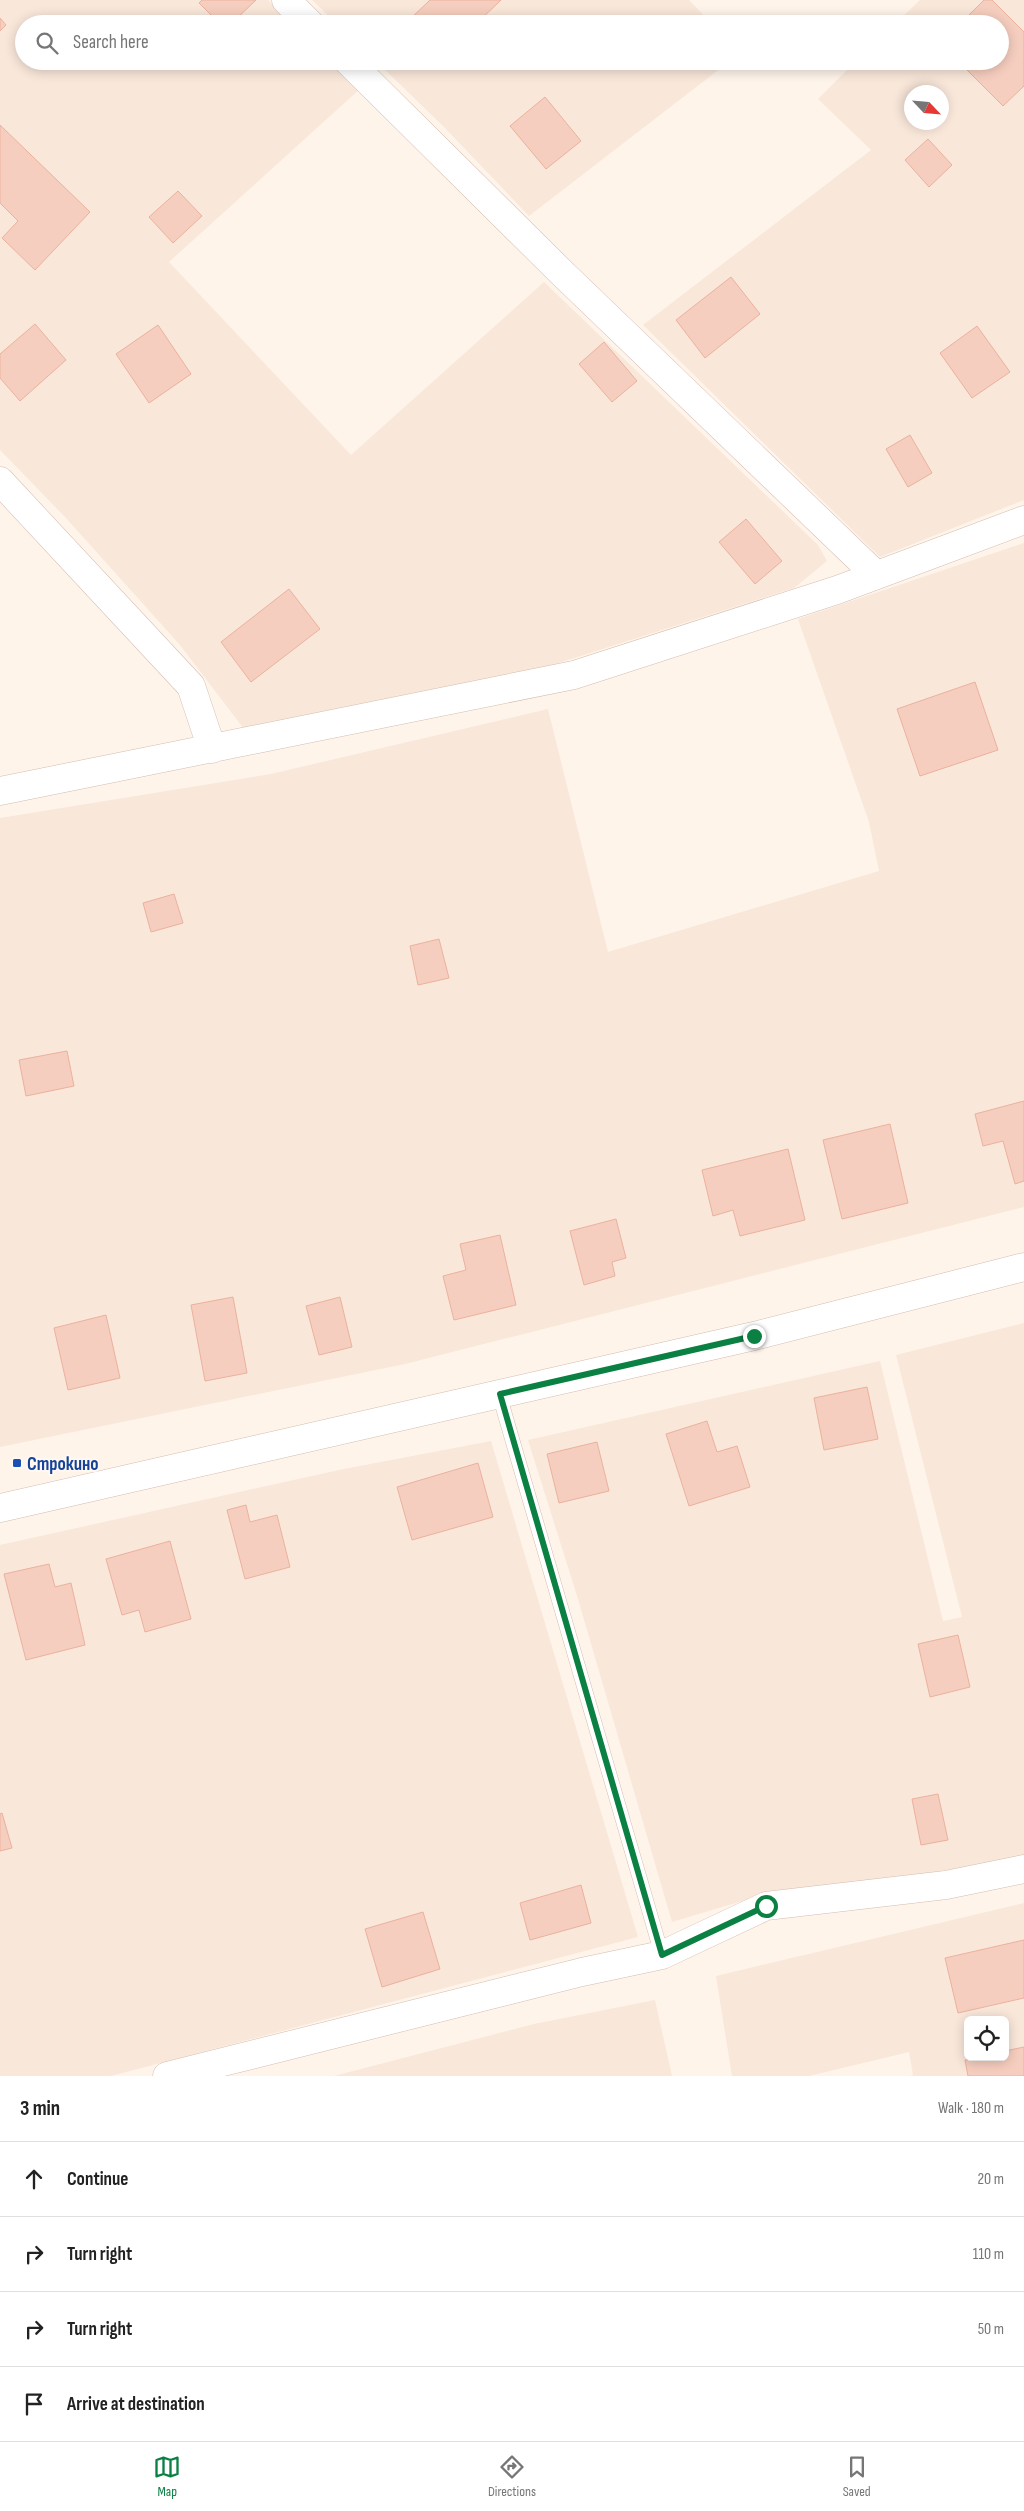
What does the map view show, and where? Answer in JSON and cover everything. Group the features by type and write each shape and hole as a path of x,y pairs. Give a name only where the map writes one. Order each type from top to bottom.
{"street":[{"path":"286,0 301,15"},
{"path":"357,70 561,272 876,575"},
{"path":"0,481 191,686 212,749"},
{"path":"0,791 574,675 876,575 1024,520"},
{"path":"0,1508 754,1336 1024,1267"},
{"path":"167,2076 563,1977 662,1955 766,1906 946,1884 1024,1869"}],"lane":[{"path":"500,1394 662,1955"}],"shaded area":[{"path":"0,0 268,0 284,15 15,15 15,70 342,70 361,88 169,262 351,455 544,282 818,545 827,561 794,588 524,674 244,729 180,645 66,518 0,450"},
{"path":"312,0 689,0 703,15 328,15"},
{"path":"920,0 1024,0 1024,500 880,557 643,325 871,150 818,99 847,70 1009,70 1009,15 904,15"},
{"path":"385,70 718,70 529,216 445,128"},
{"path":"1024,543 1024,1207 405,1364 0,1447 0,818 271,774 548,709 608,952 879,871 869,822 798,619"},
{"path":"1024,1323 1024,1859 776,1891 672,1922 578,1599 528,1440 880,1361 943,1621 962,1617 896,1355"},
{"path":"491,1441 638,1937 111,2076 0,2076 0,1545 339,1470"},
{"path":"1024,1903 1024,2076 910,2076 913,2075 909,2052 809,2076 732,2076 716,1976"},
{"path":"655,2000 672,2076 334,2076 534,2024"}],"building":[{"path":"202,0 256,0 240,15 211,15 199,3"},
{"path":"430,0 501,0 485,15 414,15"},
{"path":"984,0 992,0 1007,15 969,15"},
{"path":"1009,17 1024,32 1024,86 1003,106 967,70 1009,70"},
{"path":"0,18 6,25 0,31"},
{"path":"545,97 581,141 546,169 510,126"},
{"path":"0,125 90,212 35,270 2,238 18,221 0,203"},
{"path":"928,139 952,165 929,187 905,160"},
{"path":"178,191 202,216 173,243 149,217"},
{"path":"731,277 760,314 705,358 676,320"},
{"path":"35,324 66,360 20,401 0,378 0,354"},
{"path":"158,325 191,374 149,403 116,354"},
{"path":"977,326 1010,372 972,398 940,353"},
{"path":"604,342 637,381 612,402 579,364"},
{"path":"910,435 932,473 908,487 886,449"},
{"path":"746,519 782,561 755,584 719,542"},
{"path":"289,589 320,629 251,682 221,642"},
{"path":"975,682 998,750 920,776 897,709"},
{"path":"174,894 183,923 151,932 143,903"},
{"path":"439,939 449,978 418,985 410,946"},
{"path":"67,1051 74,1086 26,1096 19,1060"},
{"path":"1024,1101 1024,1181 1015,1184 1003,1141 983,1146 975,1114"},
{"path":"890,1124 908,1203 842,1219 823,1140"},
{"path":"788,1149 805,1220 740,1236 733,1210 713,1216 702,1170"},
{"path":"616,1219 626,1258 612,1262 615,1276 584,1285 570,1231"},
{"path":"500,1235 516,1305 454,1320 443,1276 466,1270 460,1244"},
{"path":"233,1297 247,1373 205,1381 191,1305"},
{"path":"340,1297 352,1347 319,1355 306,1306"},
{"path":"106,1315 120,1378 68,1390 54,1328"},
{"path":"867,1387 878,1439 824,1450 814,1398"},
{"path":"707,1421 717,1452 737,1446 750,1487 689,1506 666,1434"},
{"path":"597,1442 609,1491 559,1503 547,1454"},
{"path":"478,1463 493,1517 412,1540 397,1487"},
{"path":"246,1505 250,1522 277,1515 290,1567 245,1579 227,1510"},
{"path":"170,1541 191,1619 145,1632 139,1610 122,1615 106,1559"},
{"path":"49,1564 55,1587 71,1583 85,1645 26,1660 4,1574"},
{"path":"958,1635 970,1687 930,1697 918,1644"},
{"path":"938,1794 948,1840 921,1845 912,1799"},
{"path":"2,1813 12,1848 0,1851 0,1814"},
{"path":"581,1885 591,1923 530,1940 520,1903"},
{"path":"423,1912 440,1969 382,1987 365,1929"},
{"path":"1024,1940 1024,1998 958,2013 945,1958"},
{"path":"1024,2047 1024,2076 968,2076 965,2061 1009,2061 1009,2050"}],"place":[{"name":"Строкино","path":"17,1463"}],"route":[{"path":"754,1336 500,1394 662,1955 766,1906"}]}
